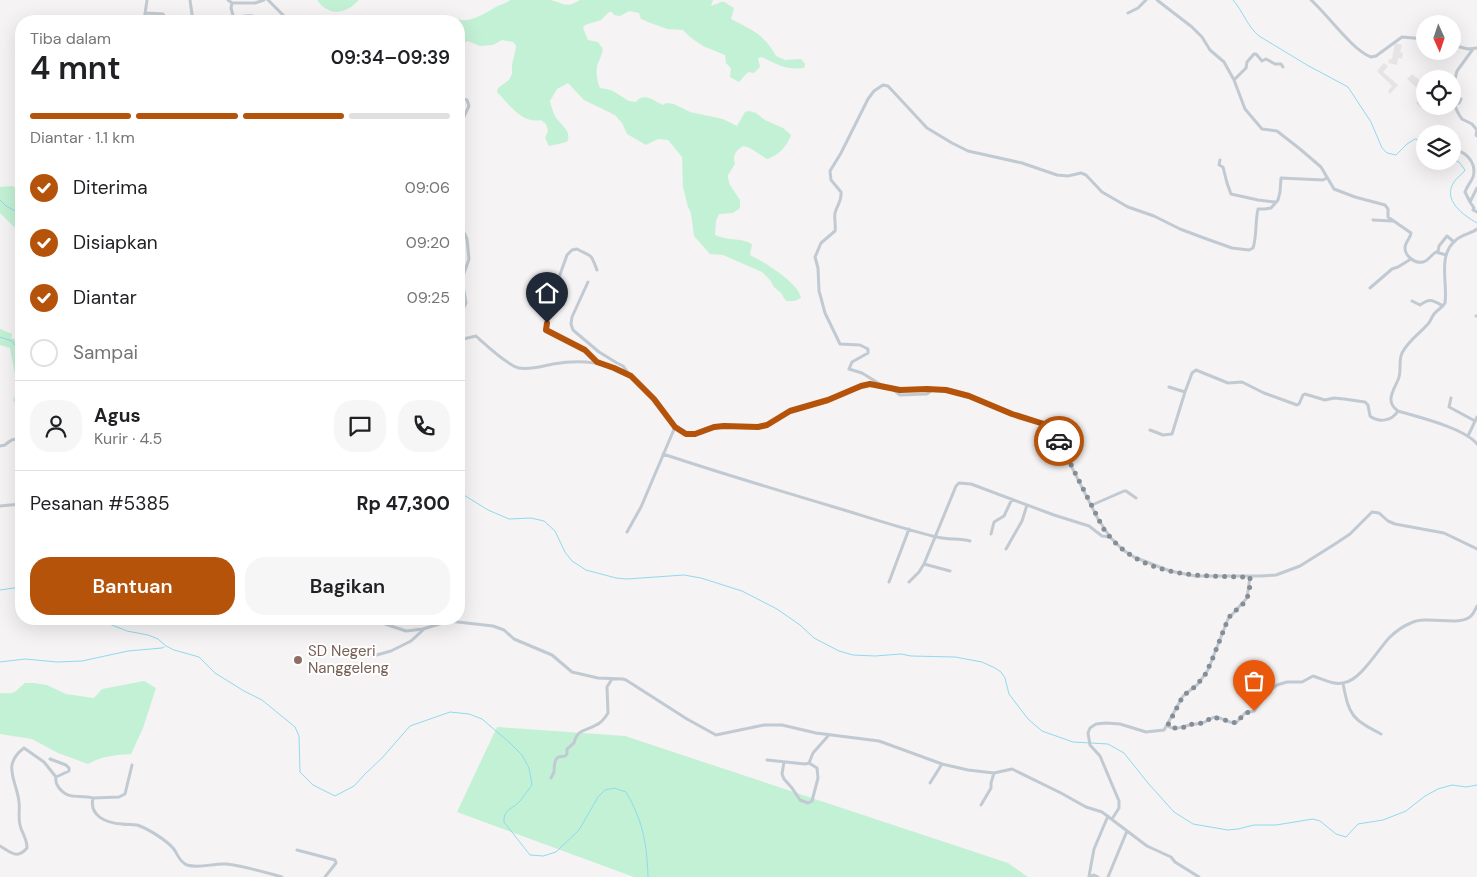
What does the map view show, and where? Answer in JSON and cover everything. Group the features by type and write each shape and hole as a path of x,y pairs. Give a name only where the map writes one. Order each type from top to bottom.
{"street":[{"path":"147,0 145,13 164,15"},
{"path":"190,0 192,15"},
{"path":"228,0 232,3 255,3 266,0 282,15"},
{"path":"1128,13 1138,8 1146,0"},
{"path":"1157,0 1198,32 1210,50 1227,65 1245,109 1260,128 1280,132 1320,165 1334,189 1356,198 1385,205 1388,209 1388,217 1411,233 1405,248 1411,259 1416,262 1423,262 1434,253 1438,252 1446,255"},
{"path":"1311,0 1359,50 1371,57 1376,56 1402,37 1416,38"},
{"path":"232,3 233,15"},
{"path":"1461,46 1475,48"},
{"path":"1458,70 1475,48"},
{"path":"1234,80 1246,68 1247,62 1254,54 1262,61 1266,59 1275,64 1281,64 1283,67"},
{"path":"886,388 862,373 850,369 852,362 868,353 868,350 860,345 840,344 827,317 821,298 815,257 821,243 835,230 835,215 840,202 841,192 831,180 830,171 868,99 874,91 883,85 888,86 927,128 960,147 1056,174 1068,176 1086,175 1102,192 1115,200 1180,229 1232,248 1249,250 1253,248 1258,209 1271,208 1278,200 1281,179 1283,177 1323,180 1327,178"},
{"path":"465,100 469,106 465,114"},
{"path":"1460,115 1462,119 1476,127 1477,136"},
{"path":"1461,152 1473,164 1474,171 1465,192 1474,208 1473,210 1477,212"},
{"path":"1220,160 1219,165 1223,167 1232,194 1275,202"},
{"path":"1470,202 1477,188"},
{"path":"1373,220 1393,221"},
{"path":"1477,229 1461,236 1454,242 1446,255 1444,274 1445,300 1443,306 1432,316 1430,322 1409,342 1402,354 1399,378 1391,397 1392,406 1398,411 1468,436 1477,444"},
{"path":"1438,252 1439,246 1447,236 1454,242"},
{"path":"465,237 469,259 465,270"},
{"path":"597,270 591,255 577,249 572,250 567,255 552,297 546,330 585,350 597,362"},
{"path":"1370,288 1392,269 1411,259"},
{"path":"588,282 574,309 571,328 599,352 616,364 623,366 654,399 675,427 682,432 692,435 720,426 758,427 767,425 790,411 828,400 861,386 876,385 892,389 946,390 969,396 1049,427 1059,442 1098,519 1110,537 1123,550 1134,557 1170,571 1195,576 1250,577 1280,574 1300,566 1340,541 1369,514 1374,512 1381,514 1388,521 1395,524 1444,534 1477,548"},
{"path":"1412,300 1420,305 1427,300 1434,301 1443,306"},
{"path":"465,339 476,336 510,364 520,368 535,368 562,362 597,362 631,376"},
{"path":"1150,430 1164,435 1172,434 1192,373 1196,370 1228,383 1242,382 1264,393 1297,405 1305,394 1325,400 1340,398 1364,402 1368,405 1370,416 1374,419 1390,419 1398,411"},
{"path":"1168,387 1185,392"},
{"path":"1451,398 1449,407 1475,421"},
{"path":"1468,436 1477,417"},
{"path":"627,532 641,507 675,427"},
{"path":"0,446 5,445 9,440 15,439"},
{"path":"663,454 769,488 909,529 951,540 958,538 970,541"},
{"path":"909,582 924,564 956,486 959,483 972,484 1069,521 1086,525 1102,536 1110,537"},
{"path":"1092,505 1126,490 1136,498"},
{"path":"991,534 994,522 1004,516 1012,499"},
{"path":"0,506 15,505"},
{"path":"1006,549 1022,521 1027,505"},
{"path":"889,582 909,529"},
{"path":"924,564 950,571"},
{"path":"1112,819 1119,808 1119,801 1100,756 1090,744 1088,733 1091,726 1096,724 1120,724 1146,732 1164,730 1183,696 1198,684 1208,670 1228,619 1247,598 1250,577"},
{"path":"1168,725 1172,728 1183,728 1186,725 1203,723 1213,717 1236,723 1245,713 1254,711 1269,691 1282,683 1302,682 1313,676 1330,682 1343,683 1356,677 1390,637 1408,624 1422,619 1454,621 1468,618 1477,606"},
{"path":"465,623 493,626 504,630 514,639 552,655 572,672 598,678 626,680 680,715 716,734 772,724 790,726 828,735 886,742 942,764 968,770 994,773 1014,770 1082,806 1108,816 1147,846 1171,857 1175,862 1200,877"},
{"path":"388,625 406,631 438,625"},
{"path":"362,651 373,656 391,651 411,640 424,629"},
{"path":"550,778 554,772 556,759 567,754 567,749 574,743 580,732 594,726 608,713 608,687 612,679"},
{"path":"1343,683 1346,702 1352,716 1361,724 1381,734"},
{"path":"809,763 813,753 828,735"},
{"path":"0,846 16,854 23,852 27,848 26,836 20,826 20,805 11,769 12,763 24,748 39,758 49,768 56,777 55,782 68,796 83,795 93,798 119,797 125,794 132,765"},
{"path":"50,759 69,768 69,771 56,777"},
{"path":"767,760 809,763 817,768 818,778 812,801 808,803 800,800 784,779 782,774 784,762"},
{"path":"930,783 942,764"},
{"path":"981,805 991,788 994,773"},
{"path":"93,798 92,807 95,814 109,821 137,825 150,831 172,846 181,861 186,864 196,866 227,864 282,877"},
{"path":"1098,877 1094,875 1089,877 1094,849 1108,816"},
{"path":"1108,877 1127,831"},
{"path":"297,850 335,860 336,862 325,877"}],"shaded area":[{"path":"1395,43 1402,45 1400,52 1403,53 1402,59 1398,58 1397,65 1388,63 1389,59 1392,59"},
{"path":"1384,63 1388,66 1383,72 1398,85 1390,94 1388,91 1392,86 1377,71"},
{"path":"1412,74 1416,77 1416,87 1407,79"}],"green space":[{"path":"317,0 359,0 349,8 338,12 327,9"},
{"path":"510,0 550,0 568,5 580,0 713,0 711,6 723,2 734,8 731,19 767,42 776,56 785,60 801,59 805,64 804,68 791,68 762,57 758,58 760,67 754,73 749,72 746,74 739,82 730,77 731,68 726,63 725,55 703,46 683,30 667,29 641,19 639,13 629,11 620,16 609,12 601,20 585,25 583,28 588,40 598,42 603,49 597,66 597,80 600,88 611,90 629,101 636,102 645,97 663,105 666,103 674,104 690,112 723,119 737,126 745,112 749,111 783,128 791,135 782,150 775,156 767,159 750,148 743,146 737,152 734,156 735,164 728,178 730,185 740,200 740,208 733,213 719,214 716,221 715,235 742,240 752,244 750,255 788,280 799,292 801,298 795,301 786,301 762,272 723,255 710,254 694,236 691,213 683,187 682,157 668,140 658,139 646,145 627,134 622,123 615,115 584,100 568,83 557,89 550,101 556,118 567,131 567,142 549,146 545,138 548,131 546,124 541,120 528,119 522,116 497,92 498,88 509,80 512,74 515,44 502,40 493,45 480,46 468,41 465,43 465,20 482,15"},
{"path":"0,187 15,187 15,228 0,213"},
{"path":"0,329 12,334 11,338 15,339 15,375 10,348 0,345"},
{"path":"144,681 156,688 143,728 131,754 114,755 88,764 58,753 32,739 0,734 0,693 14,692 25,683 47,685 66,694 94,698 102,689"},
{"path":"497,727 625,736 1008,863 1028,877 634,877 457,812"}],"waterway":[{"path":"1233,0 1251,28 1259,36 1348,87 1371,122 1382,148 1387,153 1396,155 1407,144 1416,139"},
{"path":"1461,165 1465,170 1455,180 1451,189 1452,201 1460,211 1477,223"},
{"path":"0,200 15,211"},
{"path":"0,337 12,341 15,345"},
{"path":"465,496 488,510 509,519 531,518 544,521 555,531 565,552 572,561 586,570 627,579 684,575 701,578 742,591 777,609 800,625 814,638 839,651 853,655 901,654 955,657 982,662 1001,672 1005,678 1009,694 1028,719 1042,731 1073,742 1108,744 1124,753 1174,812 1193,824 1228,830 1254,825 1276,825 1313,819 1320,821 1336,834 1346,837 1358,824 1383,820 1406,811 1425,796 1438,789 1452,785 1466,787 1477,785"},
{"path":"0,590 15,588"},
{"path":"112,625 127,631 148,635 158,639 174,650 199,657 215,673 262,700 295,727 299,736 300,772 313,785 335,796 354,786 410,726 450,712 469,714 482,719 522,755 529,768 532,785 520,801 505,814 504,822 530,855 543,856 556,852 579,830 598,797 605,790 614,788 626,792 640,823 647,854 648,877"},
{"path":"0,662 25,659 57,662 82,661 128,651 164,647"}],"way so far":[{"path":"1059,441 1103,528 1123,550 1142,562 1184,574 1250,577 1250,587 1245,602 1231,614 1208,670 1198,684 1183,696 1177,705 1168,725 1169,727 1183,728 1186,725 1203,723 1213,717 1236,723 1245,713 1254,711"}],"place":[{"name":"SD Negeri Nanggeleng","path":"298,660"}],"route":[{"path":"547,323 546,330 585,350 597,362 631,376 654,399 675,427 689,435 714,427 758,427 767,425 790,411 828,400 847,391 870,384 900,390 946,390 969,396 1012,414 1044,424 1052,430 1059,441"}]}
